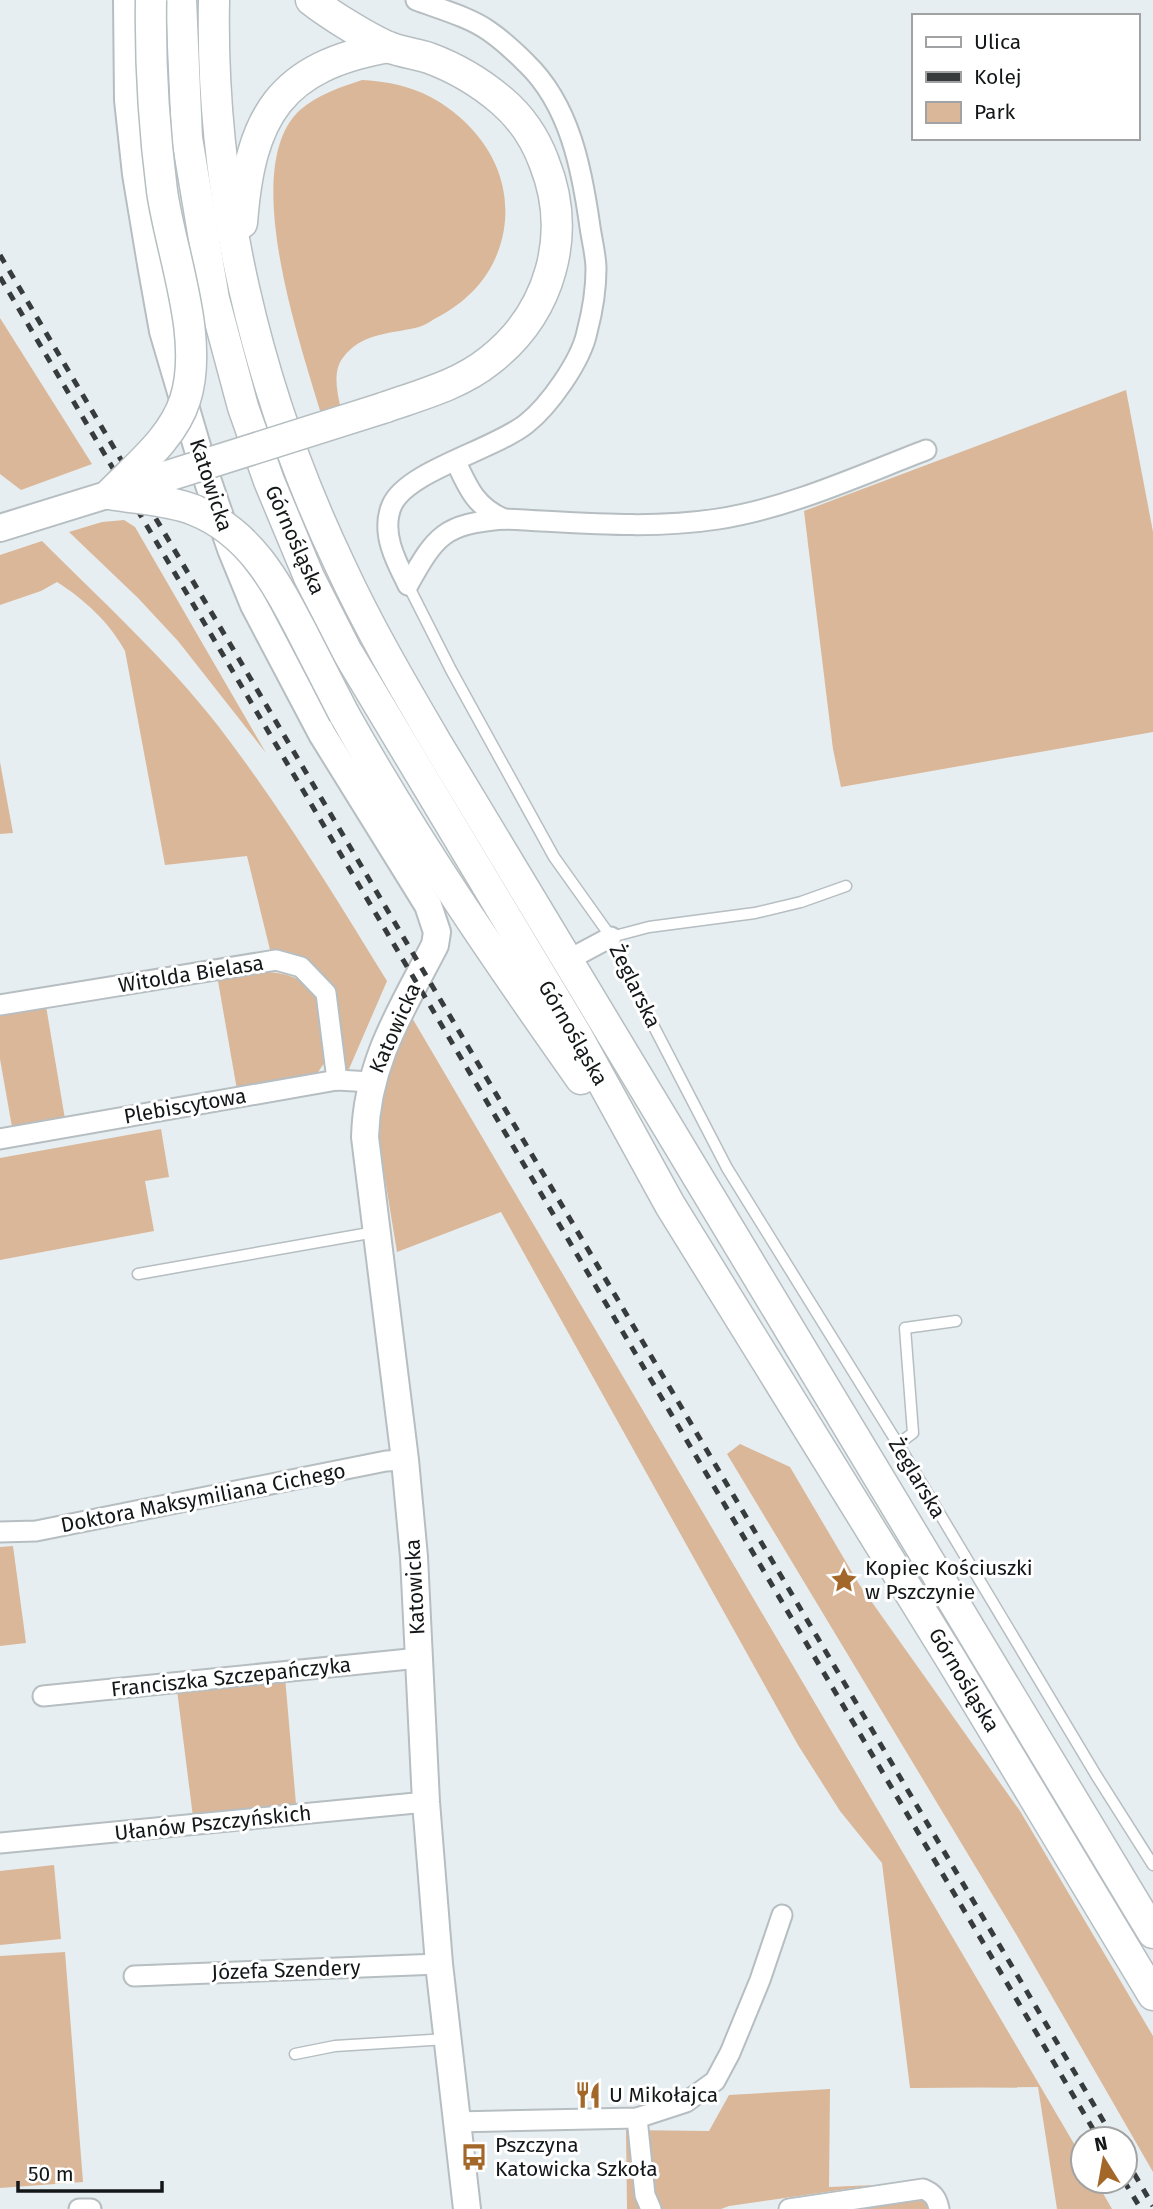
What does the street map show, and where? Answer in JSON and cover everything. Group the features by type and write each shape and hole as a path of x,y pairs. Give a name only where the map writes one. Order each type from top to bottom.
{"main road":[{"path":"110,494 169,430 185,401 191,373 191,339 162,189 152,85 151,0"},
{"name":"Górnośląska","path":"181,0 187,138 205,258 225,344 269,481 309,577 346,650 576,1034 670,1205 952,1661 1153,1995"},
{"name":"Górnośląska","path":"214,0 215,75 221,142 242,274 258,341 288,439 339,564 369,625 419,714 1153,1933"},
{"path":"110,494 443,387 474,372 513,341 539,305 552,269 557,231 554,191 548,170 531,133 504,103 466,75 433,60 388,47 311,0"},
{"path":"242,274 242,228 253,155 275,105 289,88 303,77 333,61 388,47"},
{"path":"110,494 192,509 222,523 254,552 281,593 358,739 432,861 492,953 670,1205"}],"street":[{"name":"Katowicka","path":"127,0 128,100 136,174 163,331 204,470 254,605 323,734 428,905 435,923 435,945 392,1027 371,1082 365,1137 405,1460 414,1557 426,1802 439,1964 467,2209"},
{"path":"408,585 389,541 387,525 391,506 406,486 430,472 489,447 526,424 550,398 574,363 587,335 596,268 583,179 570,135 551,95 527,64 488,30 416,0"},
{"path":"408,585 429,548 442,536 458,527 477,522 503,519 644,524 718,519 807,495 926,450"},
{"path":"456,462 471,493 488,512 503,519"},
{"path":"0,528 110,494"},
{"path":"568,960 611,937"},
{"name":"Witolda Bielasa","path":"0,1005 276,960 301,967 326,993 337,1080"},
{"name":"Plebiscytowa","path":"0,1139 337,1080 371,1082"},
{"name":"Doktora Maksymiliana Cichego","path":"0,1531 36,1531 386,1461 405,1460"},
{"name":"Franciszka Szczepańczyka","path":"43,1696 419,1658"},
{"name":"Ułanów Pszczyńskich","path":"0,1843 426,1802"},
{"path":"456,2122 637,2118 686,2102 715,2081 730,2053 760,1980 782,1915"},
{"name":"Józefa Szendery","path":"134,1976 439,1964"},
{"path":"637,2118 645,2195 651,2209"},
{"path":"789,2209 923,2189 931,2192 939,2209"}],"lane":[{"name":"Żeglarska","path":"408,585 554,856 611,937 622,965 727,1168 1153,1865"},
{"path":"611,937 649,927 755,912 801,902 846,887"},
{"path":"138,1274 376,1232"},
{"path":"898,1444 913,1433 905,1328 956,1321"},
{"path":"295,2054 335,2046 447,2039"}],"green space":[{"path":"362,80 391,83 417,91 441,103 464,121 483,142 496,166 504,192 505,221 503,237 492,265 475,289 452,309 424,325 377,335 350,350 337,370 340,405 321,414 289,303 280,258 274,213 274,172 282,137 300,110 322,96"},
{"path":"0,318 92,464 21,490 0,474"},
{"path":"1126,390 1153,532 1153,732 841,787 833,749 804,511"},
{"path":"124,520 135,527 266,753 178,641 138,598 69,532 102,522"},
{"path":"42,541 156,655 219,727 285,820 387,981 349,1069 340,1070 330,988 306,959 271,954 247,856 165,865 125,651 112,631 86,604 57,582 41,591 0,605 0,555"},
{"path":"0,762 13,833 0,834"},
{"path":"257,971 291,976 320,996 327,1059 316,1075 237,1090 218,981"},
{"path":"46,1006 65,1119 12,1127 0,1059 0,1014"},
{"path":"411,1016 1069,2135 1069,2195 1104,2195 1112,2209 1057,2209 1038,2087 910,2088 882,1863 840,1811 798,1745 501,1212 397,1252 374,1112 380,1069"},
{"path":"161,1129 169,1177 145,1181 154,1231 0,1260 0,1158"},
{"path":"740,1444 790,1467 859,1584 1020,1811 1153,2036 1153,2172 1139,2148 1139,2125 1126,2125 1016,1934 727,1454"},
{"path":"13,1546 26,1643 0,1646 0,1547"},
{"path":"285,1677 296,1804 193,1817 177,1690"},
{"path":"54,1865 61,1939 0,1945 0,1871"},
{"path":"65,1952 83,2182 0,2188 0,1956"},
{"path":"830,2089 829,2187 875,2185 721,2209 627,2209 626,2130 709,2131 729,2095"},
{"path":"921,2197 932,2209 836,2209"}],"railway":[{"path":"0,255 1106,2125"},
{"path":"0,277 1091,2125"},
{"path":"1139,2182 1153,2206"},
{"path":"1132,2195 1141,2209"}],"place":[{"name":"Kopiec Kościuszki w Pszczynie","path":"844,1580"},
{"name":"U Mikołajca","path":"588,2095"},
{"name":"Pszczyna Katowicka Szkoła","path":"474,2157"}]}
